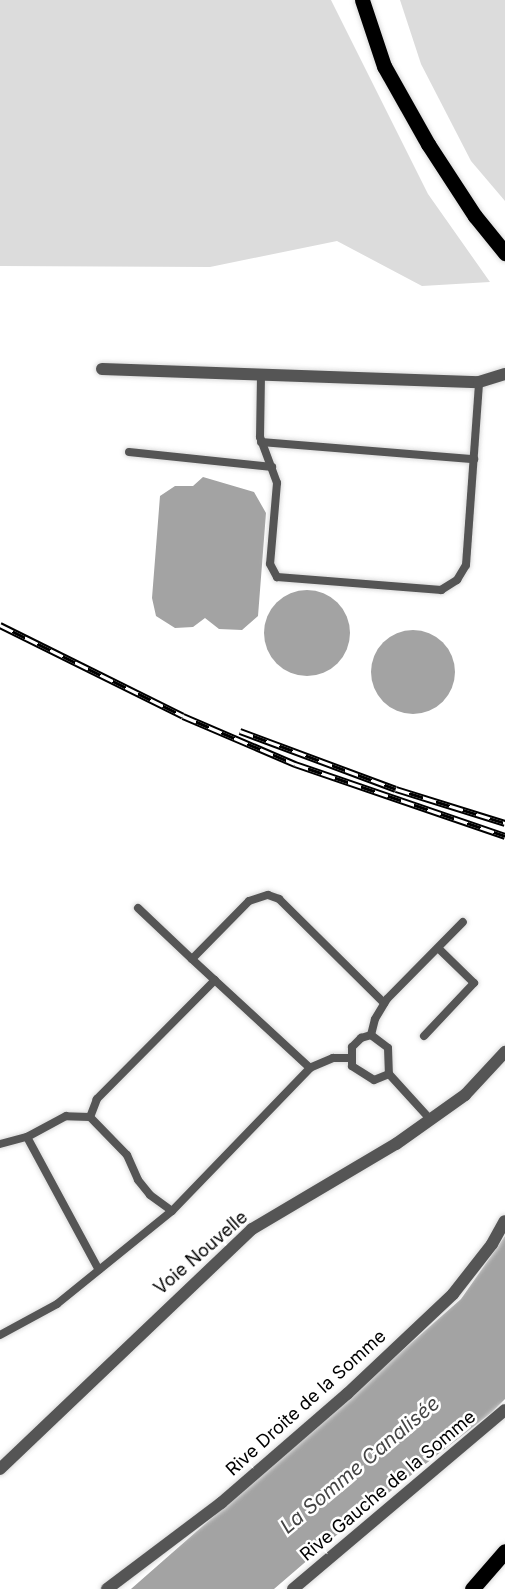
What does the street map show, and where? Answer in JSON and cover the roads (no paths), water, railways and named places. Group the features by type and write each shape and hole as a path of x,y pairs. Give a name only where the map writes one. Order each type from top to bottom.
{"main road":[{"path":"362,0 384,66 428,144 501,249"},
{"path":"472,1589 505,1551"}],"street":[{"path":"102,369 479,382 505,374"},
{"name":"Voie Nouvelle","path":"0,1469 252,1229 465,1095 505,1052"},
{"name":"Rive Droite de la Somme","path":"107,1589 221,1503 347,1394 453,1294 492,1244 505,1221"},
{"name":"Rive Gauche de la Somme","path":"293,1589 505,1410"}],"lane":[{"path":"261,375 261,442 277,483 270,564 277,577 441,590 457,580 466,565 479,382"},
{"path":"261,442 474,459"},
{"path":"129,452 272,467"},
{"path":"192,959 249,901 267,895 279,899 384,1003"},
{"path":"138,908 310,1068"},
{"path":"388,1074 374,1080 352,1066 350,1058 356,1042 372,1035 384,1003 463,922"},
{"path":"424,1036 474,983 438,948"},
{"path":"90,1117 97,1099 215,980"},
{"path":"372,1035 388,1048 388,1074 430,1119"},
{"path":"0,1335 57,1304 172,1211 310,1068 333,1058 350,1058"},
{"path":"0,1144 27,1137 66,1116 90,1117 127,1155 138,1180 150,1195 172,1211"},
{"path":"27,1137 99,1270"}],"water":[{"path":"203,477 254,492 266,513 258,616 242,630 219,629 205,618 193,627 175,628 156,616 152,598 160,496 175,486 193,486"},
{"path":"307,590 323,594 337,603 346,617 350,633 346,649 337,663 323,672 307,676 291,672 277,663 268,649 264,633 268,617 277,603 291,594"},
{"path":"405,630 421,630 437,637 448,648 455,664 452,688 443,702 421,714 405,714 389,707 378,696 371,680 371,664 378,648 389,637"},
{"name":"La Somme Canalisée","path":"505,1236 505,1399 491,1413 360,1515 274,1589 131,1589 461,1299"}],"railway":[{"path":"0,625 183,716 295,764 505,836"},
{"path":"240,731 396,789 505,823"}]}
